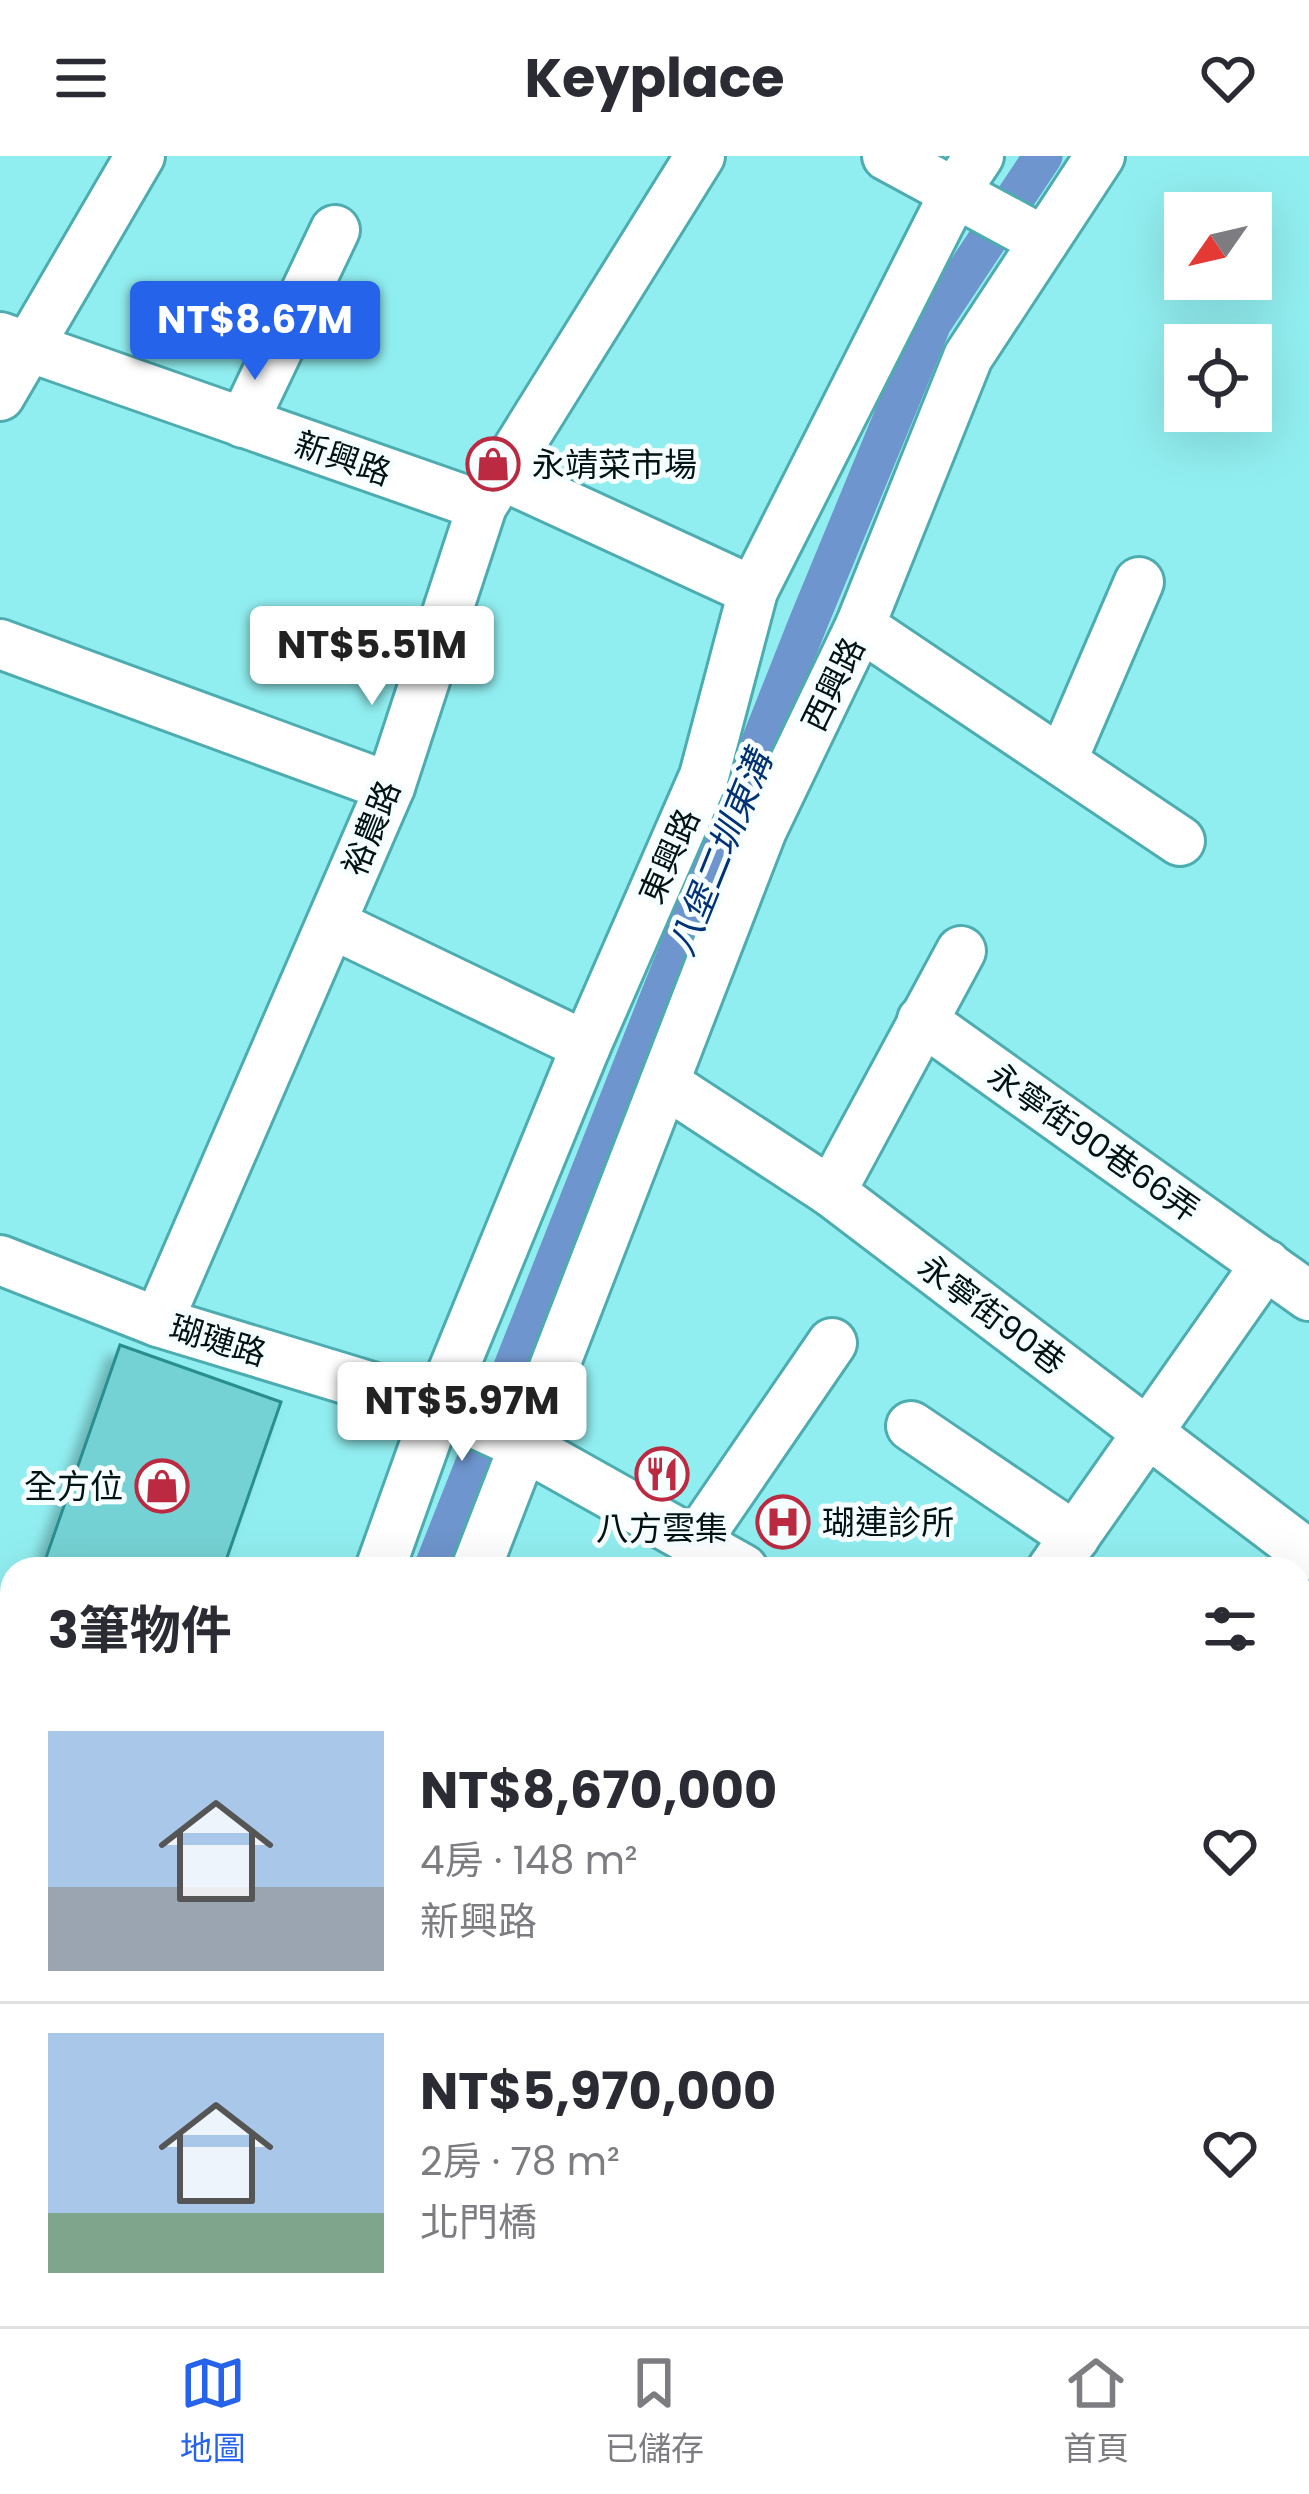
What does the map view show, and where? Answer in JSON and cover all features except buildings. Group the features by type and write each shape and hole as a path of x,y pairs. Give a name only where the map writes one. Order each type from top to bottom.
{"street":[{"path":"0,396 15,343 140,156"},
{"name":"裕農路","path":"158,1322 390,787 492,491 700,156"},
{"path":"887,156 967,174 1045,241"},
{"name":"西興路","path":"480,1557 762,830 860,626 968,357 1100,156"},
{"name":"東興路","path":"384,1557 439,1408 586,1046 704,776 753,591 967,174"},
{"path":"244,423 335,230"},
{"name":"新興路","path":"15,343 244,423 492,491 753,591"},
{"path":"1062,761 1139,582"},
{"path":"860,626 1180,841"},
{"path":"0,644 390,787"},
{"path":"332,924 586,1046"},
{"path":"832,1192 961,951"},
{"name":"永寧街90巷66弄","path":"922,1020 1309,1295"},
{"name":"永寧街90巷","path":"666,1084 832,1192 1309,1555"},
{"name":"瑚璉路","path":"0,1260 158,1322 439,1408 521,1445"},
{"path":"911,1426 1064,1553 1266,1264"},
{"path":"697,1540 832,1342"},
{"path":"521,1445 724,1557"}],"waterway":[{"name":"八堡二圳東溝","path":"438,1557 932,323 1043,156"}],"place":[{"name":"永靖菜市場","path":"493,464"},
{"name":"八方雲集","path":"662,1474"},
{"name":"全方位","path":"162,1486"},
{"name":"瑚連診所","path":"783,1522"}]}
